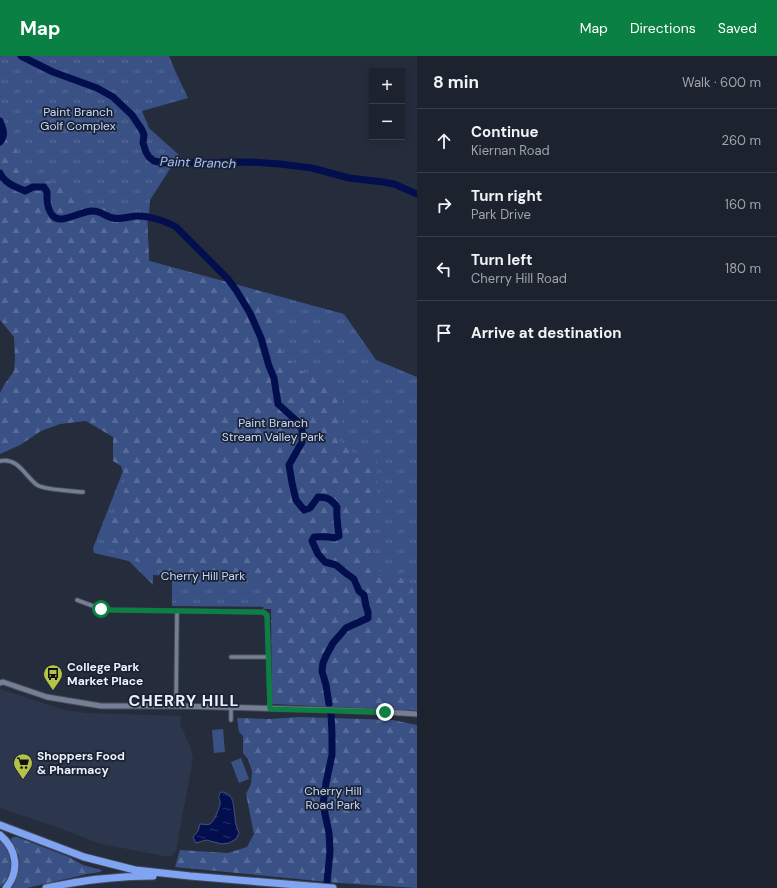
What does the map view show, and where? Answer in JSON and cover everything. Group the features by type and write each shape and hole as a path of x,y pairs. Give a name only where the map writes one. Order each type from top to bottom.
{"highway":[{"path":"0,825 84,857 135,870 333,888"},
{"path":"0,835 10,846 13,852 16,867 11,881 6,888"},
{"path":"46,888 114,877 190,876"}],"main road":[{"path":"1,682 47,697 94,706 176,706 337,710 417,714"}],"street":[{"path":"0,461 13,461 38,486 50,489 83,492"},
{"path":"77,600 96,607 112,610 263,612 267,615 270,709"},
{"path":"176,706 177,611"},
{"path":"231,657 269,657"},
{"path":"231,708 231,720"}],"shaded area":[{"path":"0,689 65,710 87,713 181,716 180,724 190,746 193,758 176,851 173,855 169,857 101,844 0,808"}],"green space":[{"name":"Paint Branch Stream Valley Park","path":"0,56 169,56 188,98 142,111 149,128 179,155 150,200 149,214 147,214 149,261 344,314 376,360 417,377 417,711 272,704 271,607 172,606 172,576 153,575 153,585 129,561 94,553 93,548 155,389 0,222"},
{"name":"Paint Branch Stream Valley Park","path":"0,115 22,162 43,179 116,213 147,215 149,261 274,295 276,342 287,359 301,371 331,382 342,401 342,421 339,440 352,452 377,460 377,495 372,559 381,574 408,579 417,599 416,709 277,701 273,609 263,609 267,592 263,580 252,575 232,581 215,582 188,574 173,574 127,558 106,547 108,522 123,499 125,478 121,466 113,461 113,437 86,421 60,424 41,431 20,445 0,454 0,393 14,371 15,360 14,337 0,320"},
{"name":"Cherry Hill Road Park","path":"299,717 393,720 417,725 417,888 340,883 175,867 180,850 228,853 247,847 254,834 246,794 251,784 252,771 248,759 243,753 243,736 239,732 237,718 270,719"},
{"path":"223,729 225,752 214,753 212,730"},
{"path":"241,758 249,779 239,783 231,762"},
{"path":"13,837 17,837 69,857 83,865 102,870 100,872 27,888 11,888 17,876 19,867 18,854 11,841"},
{"path":"0,840 10,852 12,863 7,879 0,887"}],"water":[{"path":"221,792 226,793 231,797 239,833 236,839 229,843 222,844 206,840 196,843 193,837 198,831 200,824 210,824 216,815 220,804 219,797"}],"waterway":[{"name":"Paint Branch","path":"21,56 53,72 97,88 113,97 132,115 142,130 144,135 143,143 146,152 154,161 164,163 251,162 312,168 349,178 394,184 417,194"},
{"path":"0,121 3,129 2,139 0,142"},
{"path":"0,173 7,182 25,191 33,187 44,187 47,192 47,203 49,210 53,216 57,218 62,219 88,211 93,211 116,218 138,216 147,217 172,225 176,227 228,279 236,290 250,313 261,338 274,378 278,404 299,423 302,429 302,442 289,465 296,500 304,510 310,508 318,497 329,499 337,507 339,536 334,538 314,537 312,541 318,554 325,562 336,565 354,579 359,591 364,595 368,612 368,618 346,628 333,643 323,663 322,671 329,704"},
{"path":"0,206 1,194 7,182"},
{"path":"0,313 9,324 20,329 26,335 26,341 20,353 20,372 10,381 8,386 9,394"},
{"path":"0,409 11,404 10,397"},
{"path":"327,883 330,851 329,833 323,804 332,755 331,714"}],"place":[{"name":"College Park Market Place","path":"53,691"},
{"name":"Shoppers Food & Pharmacy","path":"23,780"}],"district":[{"name":"CHERRY HILL","path":"184,700"}],"route":[{"path":"101,609 261,611 267,615 270,709 385,712"}],"park label":[{"name":"Paint Branch Golf Complex","path":"78,119"},
{"name":"Cherry Hill Park","path":"203,576"}]}
